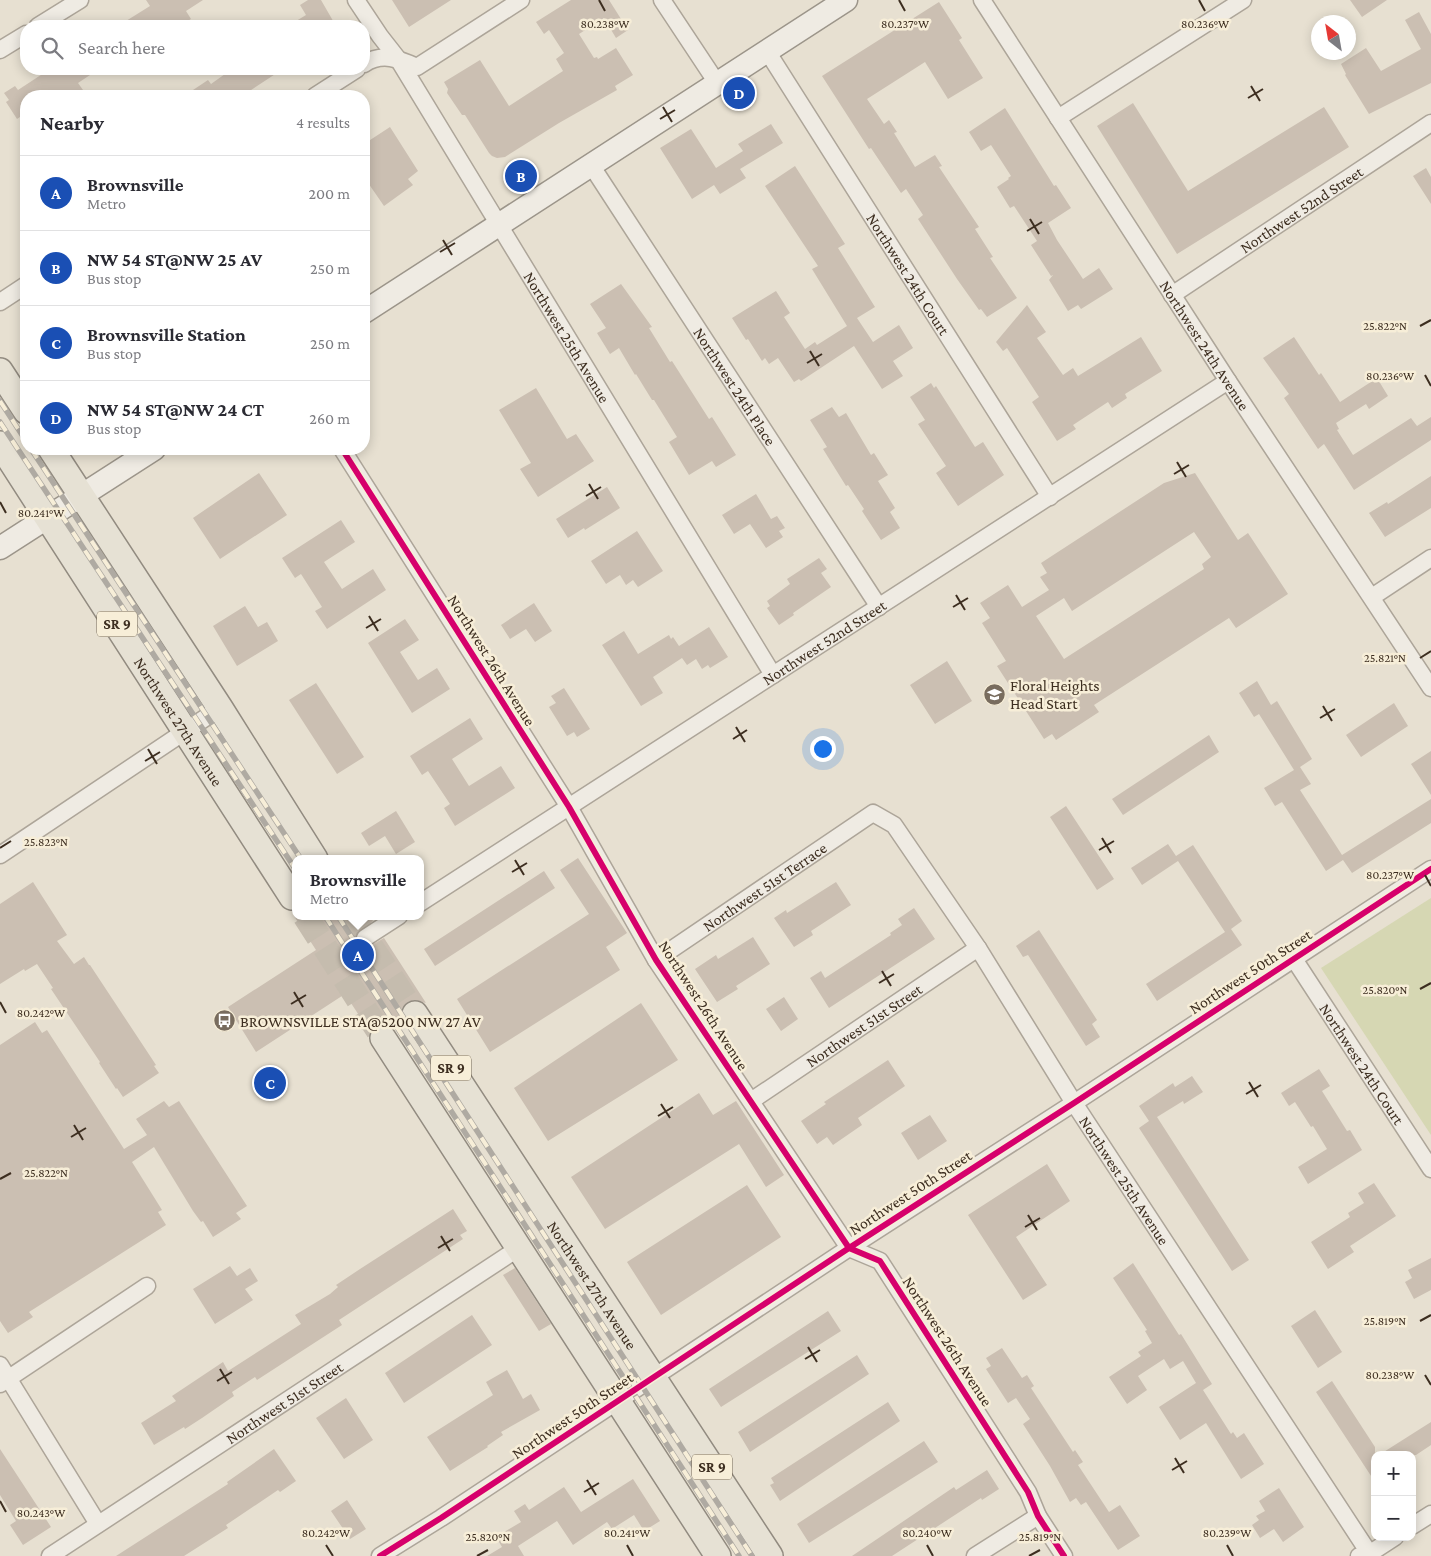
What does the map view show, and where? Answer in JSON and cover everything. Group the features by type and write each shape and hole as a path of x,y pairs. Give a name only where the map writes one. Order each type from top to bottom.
{"main road":[{"path":"370,308 846,0"},
{"path":"0,371 20,402"},
{"name":"Northwest 27th Avenue","path":"0,444 292,897"},
{"name":"SR 9","path":"55,455 220,708 312,855"},
{"path":"0,548 145,455"},
{"name":"Northwest 27th Avenue","path":"415,1014 770,1556"},
{"name":"SR 9","path":"383,1038 718,1556"},
{"path":"438,1124 463,1109 486,1123"}],"street":[{"path":"48,20 80,0"},
{"name":"Northwest 25th Avenue","path":"356,0 369,20"},
{"path":"370,60 373,58 398,59 417,67 521,0"},
{"path":"662,0 717,83"},
{"name":"Northwest 24th Avenue","path":"982,0 1228,381 1431,688"},
{"path":"1058,118 1242,0"},
{"name":"Northwest 25th Avenue","path":"370,21 398,59 773,675"},
{"path":"0,50 20,38"},
{"name":"Northwest 24th Court","path":"767,51 1050,497"},
{"path":"324,90 348,75"},
{"name":"Northwest 52nd Street","path":"1172,295 1431,123"},
{"name":"Northwest 24th Place","path":"591,165 879,607"},
{"path":"0,302 20,289"},
{"name":"Northwest 52nd Street","path":"424,900 1228,381"},
{"name":"Northwest 26th Avenue","path":"346,455 569,807 656,960 849,1248 880,1261 1028,1492 1038,1516 1064,1556"},
{"path":"1372,597 1431,558"},
{"path":"0,855 220,708"},
{"name":"Northwest 25th Avenue","path":"872,813 894,826 978,948 1074,1103 1367,1555"},
{"name":"Northwest 51st Terrace","path":"656,960 872,813"},
{"name":"Northwest 50th Street","path":"380,1556 441,1518 849,1248 1431,869"},
{"path":"365,938 393,920"},
{"name":"Northwest 51st Street","path":"751,1101 978,948"},
{"name":"Northwest 24th Court","path":"1294,959 1431,1169"},
{"name":"Northwest 51st Street","path":"50,1556 519,1248"},
{"path":"98,1524 3,1376 147,1286"},
{"path":"1416,1523 1431,1514"},
{"path":"975,1556 1038,1516"},
{"path":"1367,1555 1389,1541"}],"green space":[{"path":"1431,898 1431,1135 1321,968"}],"building":[{"path":"146,0 203,0 186,11 191,19 189,20 128,20 150,6"},
{"path":"308,0 321,0 333,20 298,20 306,15 300,5"},
{"path":"392,0 451,0 409,27"},
{"path":"571,0 609,0 628,30 616,38 604,18 579,34 594,58 597,57 598,59 616,48 633,75 615,86 617,90 505,157 497,158 492,156 465,115 462,115 447,93 448,89 444,82 480,60 509,106 563,71 556,59 564,53 549,30 544,34 536,22"},
{"path":"1350,0 1387,0 1362,17"},
{"path":"939,2 962,38 959,40 983,78 948,99 925,62 867,99 884,124 889,120 897,132 894,133 915,167 935,155 942,166 939,167 979,227 975,229 993,257 990,258 1017,298 987,317 981,309 979,310 957,279 918,219 923,215 906,189 901,193 871,148 869,149 822,76"},
{"path":"1419,12 1431,34 1431,83 1369,114 1345,75 1341,64 1347,60 1356,60 1356,54 1366,48 1381,71 1421,49 1405,20"},
{"path":"41,75 90,75 78,83 83,90 20,90 20,117 17,119 6,102 9,100 4,93 15,86 18,90"},
{"path":"224,75 274,75 251,90 193,90 208,80 211,84"},
{"path":"1133,103 1188,191 1324,107 1349,147 1177,254 1097,126"},
{"path":"1005,108 1054,186 1056,185 1071,208 1048,223 1057,240 1083,279 1099,268 1113,289 1081,309 1078,305 1068,311 1049,280 1053,275 1051,276 1031,245 1037,241 1014,206 1010,208 997,187 1011,176 991,145 981,151 969,132"},
{"path":"771,124 783,143 740,169 746,178 720,194 714,185 692,199 660,148 691,129 716,168 743,151 738,144"},
{"path":"390,127 418,171 408,179 413,185 384,206 370,186 370,140"},
{"path":"795,166 845,244 838,248 875,307 857,318 873,342 899,325 913,348 893,361 903,376 882,389 854,346 801,381 799,379 794,382 778,358 769,364 765,358 762,361 732,318 776,291 790,313 784,317 805,349 815,342 817,345 847,326 812,269 818,266 765,186"},
{"path":"1426,168 1431,177 1431,204 1413,176"},
{"path":"621,284 652,327 649,328 670,362 672,361 709,419 712,417 736,455 716,467 712,461 689,475 669,442 677,437 654,400 652,400 635,375 619,348 610,354 597,333 606,328 590,304"},
{"path":"1027,305 1046,332 1037,338 1063,375 1073,368 1078,376 1141,337 1162,371 1125,394 1127,398 1112,408 1108,402 1073,425 1076,429 1057,441 1032,402 1039,397 1007,348 1003,351 996,342"},
{"path":"1294,337 1319,375 1321,373 1340,402 1377,378 1388,396 1369,409 1366,404 1336,423 1339,429 1337,430 1353,455 1411,418 1417,426 1431,417 1431,440 1354,490 1324,444 1318,449 1284,398 1289,394 1263,358"},
{"path":"931,383 934,388 936,386 975,447 983,442 1004,475 958,506 936,473 946,466 918,424 925,420 910,397"},
{"path":"536,388 567,439 576,434 594,461 538,497 520,469 531,463 499,410"},
{"path":"832,407 839,417 846,413 871,455 874,453 888,475 878,481 895,508 890,512 900,528 881,540 862,511 864,509 848,485 846,486 823,449 827,447 810,420"},
{"path":"259,473 287,515 220,559 193,518"},
{"path":"1195,473 1238,540 1248,533 1288,594 1236,628 1229,618 1094,705 1099,712 1056,740 1052,734 1044,739 997,666 1006,661 982,623 990,618 980,603 1008,585 1022,607 1049,590 1040,577 1047,573 1041,563 1164,483","holes":["1194,532 1211,557 1202,564 1204,569 1064,659 1036,616 1064,598 1072,611"]},
{"path":"1431,476 1431,508 1385,537 1369,513 1387,502 1388,504"},
{"path":"607,487 620,508 585,530 584,528 568,538 556,519"},
{"path":"756,494 771,519 777,516 785,528 779,531 783,537 766,548 750,524 734,534 722,515"},
{"path":"341,520 355,542 324,562 342,589 373,569 386,590 327,629 315,611 322,607 301,574 295,578 282,558"},
{"path":"637,531 663,571 638,587 633,580 626,585 620,575 606,584 591,561"},
{"path":"819,558 827,569 821,573 831,587 779,625 767,608 770,606 767,601 790,584 787,579"},
{"path":"534,603 552,631 535,642 526,629 510,639 501,625"},
{"path":"245,606 258,627 267,622 278,641 237,666 213,626"},
{"path":"405,619 419,640 400,652 418,680 437,668 450,689 412,713 368,643"},
{"path":"709,627 728,657 710,668 708,665 702,669 696,659 687,665 682,658 653,677 663,693 641,706 602,645 624,631 638,654 669,635 671,639 673,637 679,646"},
{"path":"947,661 972,701 935,724 910,685"},
{"path":"1257,681 1271,705 1277,701 1312,759 1300,767 1311,784 1300,790 1342,855 1431,799 1431,823 1352,873 1343,860 1326,871 1282,802 1275,806 1264,788 1294,770 1259,714 1254,717 1239,693"},
{"path":"316,683 364,757 337,774 289,700"},
{"path":"564,688 590,729 577,737 574,732 567,736 549,707 556,703 551,696"},
{"path":"1394,703 1408,726 1361,757 1346,735"},
{"path":"470,718 483,739 452,759 469,786 501,766 515,788 455,826 444,808 450,804 428,771 422,775 410,756"},
{"path":"1209,735 1219,752 1123,815 1112,799"},
{"path":"1431,751 1431,795 1411,764"},
{"path":"1066,806 1114,879 1097,890 1050,817"},
{"path":"396,811 415,842 396,854 385,836 369,846 361,833"},
{"path":"1168,844 1176,856 1193,845 1242,921 1231,929 1242,945 1157,1001 1146,984 1225,932 1178,861 1142,885 1131,868"},
{"path":"578,858 627,933 606,947 620,970 490,1052 457,999 589,914 560,870"},
{"path":"544,871 555,888 435,966 424,949"},
{"path":"33,882 67,935 57,941 74,964 84,957 156,1065 154,1066 159,1073 123,1097 51,989 53,988 37,964 25,971 24,969 0,984 0,904"},
{"path":"836,882 851,905 811,931 813,935 794,947 774,918 786,910 787,913"},
{"path":"914,908 935,939 829,1008 810,978 821,971 825,978 891,935 890,933 902,925 898,919"},
{"path":"297,920 372,920 356,934 357,944 366,948 384,938 426,1003 415,1000 408,1002 402,1008 402,1019 391,1026 383,1024 376,1026 370,1032 345,994 256,1052 228,1007 316,950"},
{"path":"1039,930 1097,1020 1092,1024 1100,1037 1086,1046 1028,955 1023,957 1016,946"},
{"path":"753,937 770,964 736,986 738,989 717,1002 695,969 716,955 718,959"},
{"path":"784,997 798,1019 781,1031 766,1009"},
{"path":"641,1003 678,1060 548,1141 514,1088"},
{"path":"35,1022 42,1033 47,1030 124,1149 147,1135 136,1119 164,1101 169,1107 179,1101 247,1206 236,1213 241,1219 213,1237 203,1221 201,1222 193,1211 154,1147 132,1162 162,1210 158,1212 166,1225 29,1312 33,1317 8,1333 0,1321 0,1045"},
{"path":"888,1060 905,1086 858,1118 862,1125 833,1145 827,1137 817,1144 801,1121 826,1104 824,1102"},
{"path":"1319,1069 1330,1086 1322,1091 1347,1131 1350,1130 1362,1150 1308,1184 1298,1167 1327,1149 1295,1102 1289,1106 1281,1093"},
{"path":"1192,1076 1203,1092 1184,1104 1183,1101 1157,1117 1249,1260 1232,1271 1139,1128 1149,1121 1139,1106 1173,1083 1175,1087"},
{"path":"699,1093 713,1115 736,1101 784,1175 766,1187 739,1144 605,1229 571,1177"},
{"path":"930,1115 947,1141 918,1160 901,1133"},
{"path":"1047,1164 1070,1201 1016,1237 1047,1285 1023,1300 968,1215"},
{"path":"1374,1183 1396,1216 1350,1246 1354,1252 1328,1269 1311,1242 1350,1217 1348,1213 1364,1203 1358,1193"},
{"path":"747,1185 781,1237 661,1315 627,1262"},
{"path":"453,1209 467,1231 460,1235 463,1239 339,1320 342,1325 257,1380 255,1377 232,1392 234,1396 185,1429 184,1427 154,1445 141,1423 176,1401 172,1396 223,1362 228,1371 301,1324 295,1315 330,1294 338,1287 336,1285"},
{"path":"1431,1258 1431,1290 1414,1299 1405,1282 1412,1278 1408,1270"},
{"path":"1133,1263 1212,1384 1203,1390 1231,1434 1233,1432 1237,1438 1244,1433 1264,1464 1241,1479 1206,1423 1180,1440 1159,1407 1196,1383 1183,1361 1170,1369 1164,1359 1138,1376 1147,1390 1127,1404 1109,1377 1141,1356 1138,1352 1152,1343 1145,1331 1147,1330 1113,1278"},
{"path":"230,1266 237,1276 250,1268 258,1281 245,1289 253,1300 215,1324 193,1289"},
{"path":"515,1268 551,1324 539,1331 503,1275"},
{"path":"1315,1310 1342,1352 1318,1368 1291,1326"},
{"path":"828,1311 841,1331 721,1407 709,1389"},
{"path":"472,1315 492,1345 404,1403 385,1373"},
{"path":"1002,1348 1022,1378 1027,1375 1034,1386 1031,1388 1073,1452 1075,1450 1083,1462 1078,1465 1109,1512 1120,1505 1140,1536 1118,1550 1086,1502 1081,1505 1076,1498 1070,1502 1023,1424 1030,1419 1016,1398 1008,1403 986,1369 991,1366 986,1358"},
{"path":"857,1355 869,1374 750,1452 738,1432"},
{"path":"507,1370 523,1399 531,1394 540,1410 501,1432 503,1435 488,1447 450,1471 427,1437 493,1395 486,1382"},
{"path":"1332,1381 1375,1447 1375,1451 1371,1451 1371,1476 1316,1392"},
{"path":"346,1398 373,1440 344,1459 316,1418"},
{"path":"888,1402 900,1421 780,1501 770,1485 774,1483 771,1478"},
{"path":"1431,1422 1431,1445 1416,1455 1416,1451 1385,1451"},
{"path":"924,1441 938,1462 809,1543 797,1524"},
{"path":"0,1449 51,1527 23,1545 10,1525 16,1521 0,1495"},
{"path":"274,1449 296,1481 280,1492 278,1490 226,1525 228,1528 184,1556 116,1556 228,1484 227,1482"},
{"path":"987,1470 999,1489 982,1500 981,1498 892,1556 852,1556 954,1487 956,1490"},
{"path":"633,1479 660,1521 644,1531 634,1515 612,1529 607,1522 573,1545 557,1521 518,1546 524,1556 487,1556 502,1547 496,1537 521,1522 514,1511 525,1504 529,1510 564,1487 581,1512"},
{"path":"1279,1488 1304,1527 1283,1542 1274,1529 1260,1538 1252,1525 1259,1520 1256,1516 1265,1511 1259,1501"},
{"path":"347,1500 366,1529 350,1539 331,1511"}],"tunnel":[{"path":"308,920 383,1038"},
{"path":"354,920 415,1014"}],"railway":[{"path":"0,401 20,432"},
{"path":"0,422 20,452"},
{"path":"22,455 292,864"},
{"path":"35,455 298,855"},
{"path":"328,920 739,1556"},
{"path":"341,920 752,1556"}],"cycle path":[{"path":"346,455 569,807 656,960 849,1248 880,1261 1028,1492 1038,1516 1064,1556"},
{"path":"380,1556 441,1518 849,1248 1431,869"}],"place":[{"name":"NW 54 ST@NW 24 CT","path":"739,93"},
{"name":"NW 54 ST@NW 25 AV","path":"521,176"},
{"name":"Floral Heights Head Start","path":"994,694"},
{"name":"Brownsville","path":"358,955"},
{"name":"BROWNSVILLE STA@5200 NW 27 AV","path":"224,1021"},
{"name":"Brownsville Station","path":"270,1083"}]}
